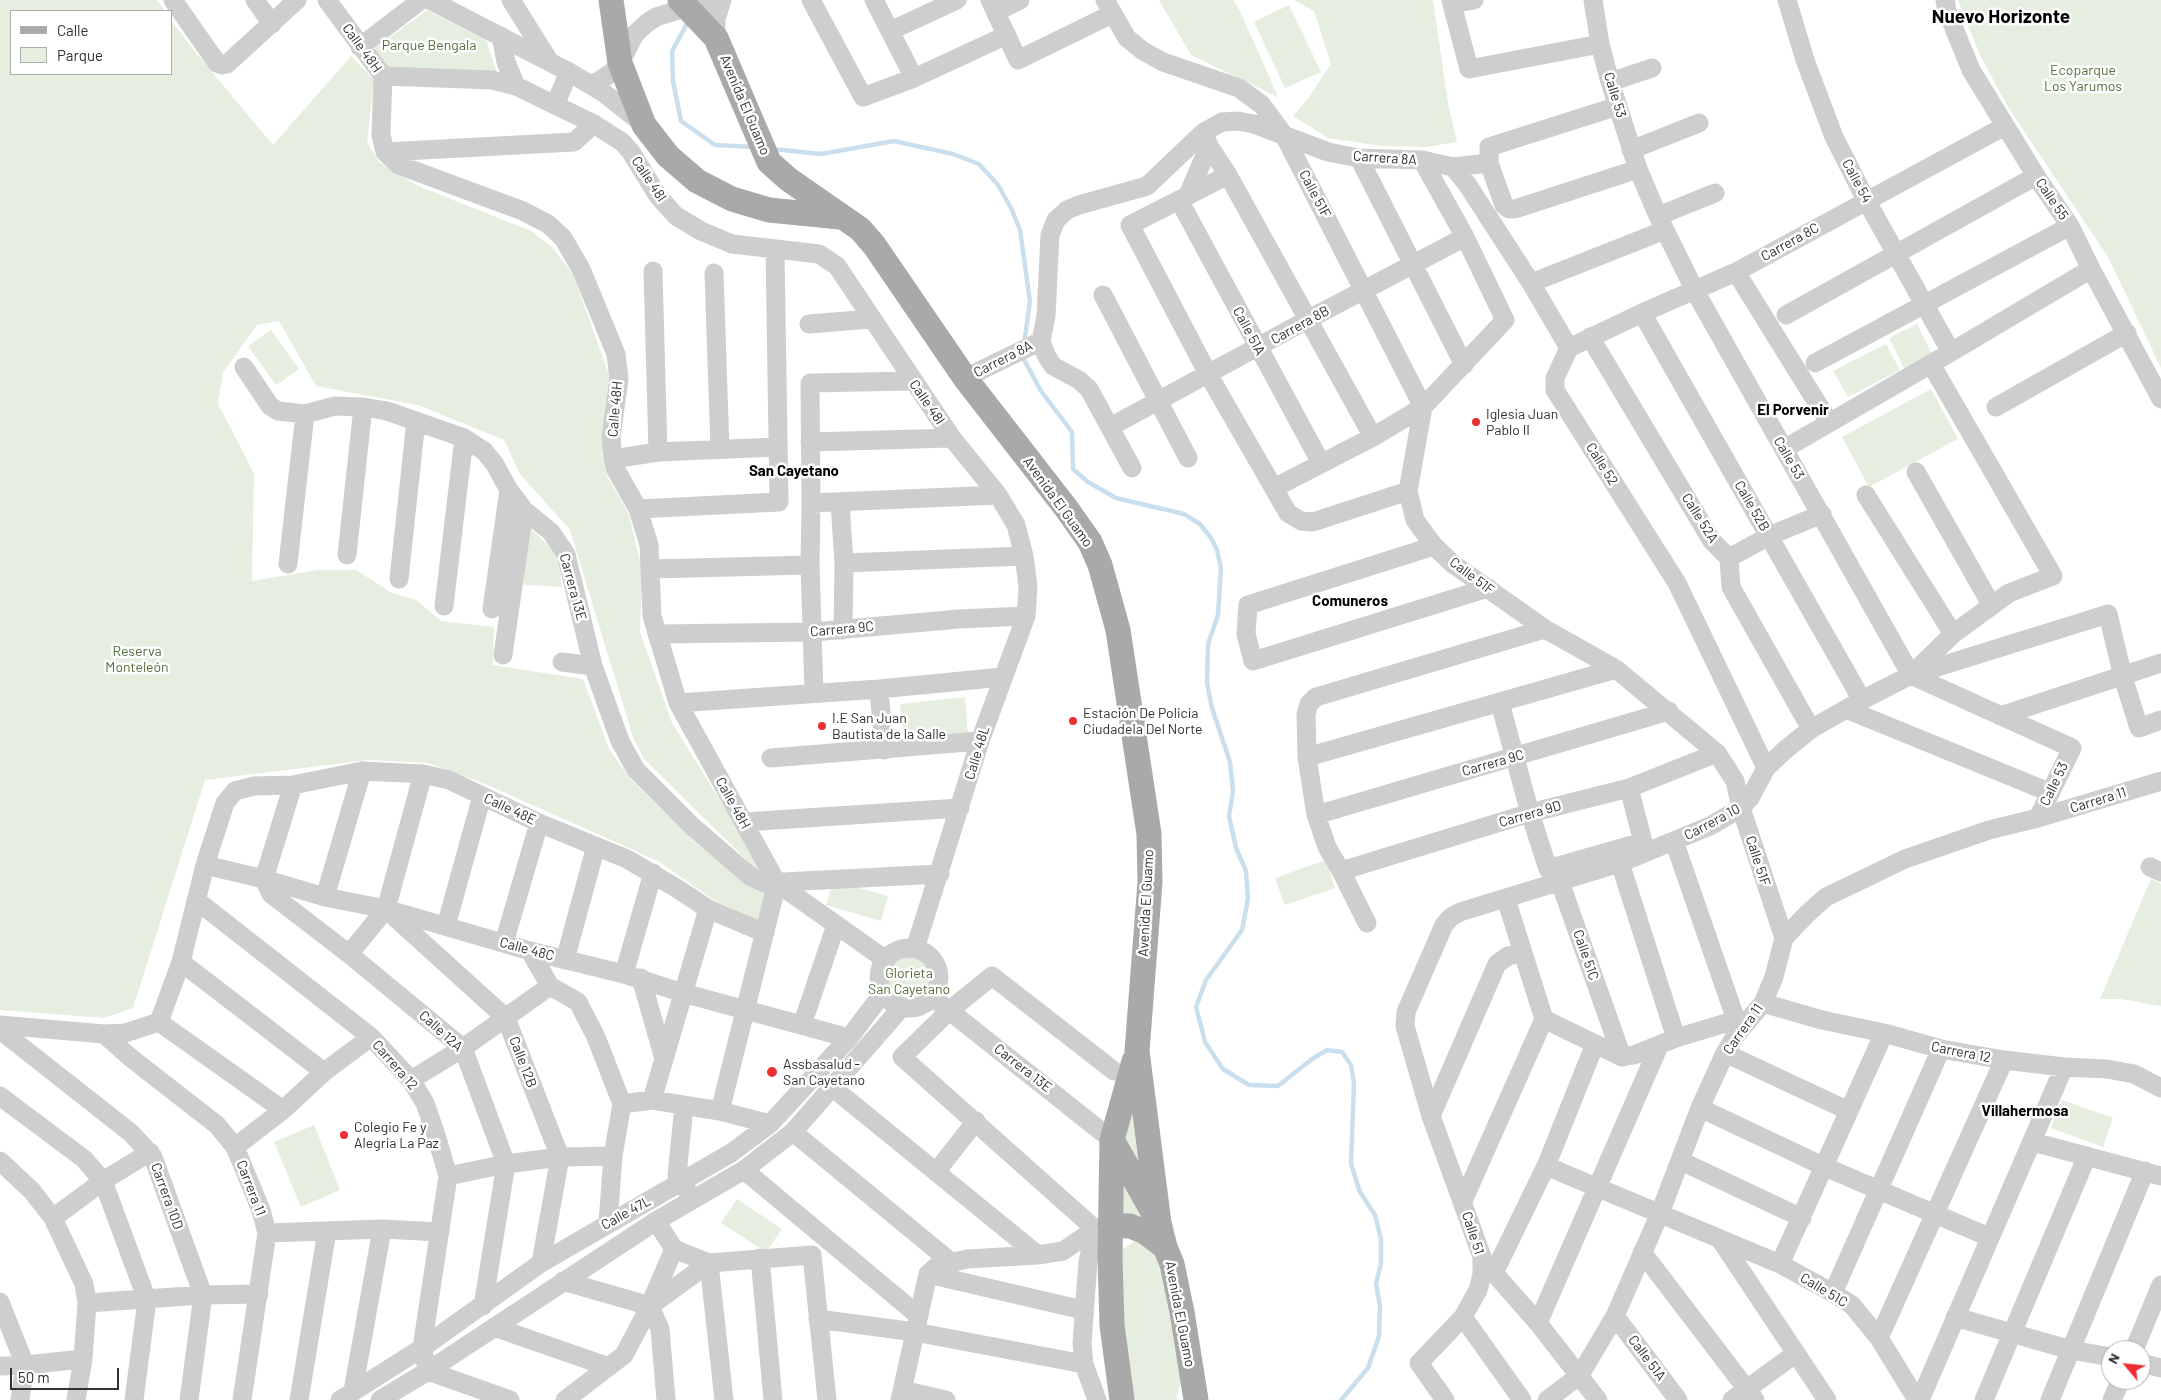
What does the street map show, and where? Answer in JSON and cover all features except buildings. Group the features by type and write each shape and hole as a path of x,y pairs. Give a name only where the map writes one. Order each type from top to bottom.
{"main road":[{"name":"Avenida El Guamo","path":"611,0 620,63 644,125 668,156 697,181 732,199 769,210 842,218"},
{"name":"Avenida El Guamo","path":"700,13 769,162 842,218 860,229 874,245 965,378 1066,508 1090,542 1104,579 1118,630 1149,834 1150,882 1137,1051 1112,1140 1103,1227 1112,1325 1122,1400"},
{"path":"769,210 785,198 788,189 788,178"},
{"name":"Avenida El Guamo","path":"1137,1051 1159,1223 1164,1247 1172,1264 1182,1312 1195,1399"},
{"path":"1112,1140 1159,1223"},
{"path":"1103,1227 1130,1226 1146,1232 1164,1247"}],"street":[{"path":"172,0 222,65 227,64 297,0"},
{"path":"255,0 272,24"},
{"name":"Calle 48H","path":"327,0 382,76 382,135 385,152 399,166 523,211 548,224 563,238 581,269 616,354 619,379 611,437 613,459 616,470 638,509 649,545 652,616 678,703 777,883 886,960"},
{"path":"360,47 421,0"},
{"path":"430,0 548,59 618,103 644,125"},
{"path":"511,0 548,59"},
{"path":"590,84 607,77 620,63 635,34 656,17 700,13 716,19 722,0"},
{"path":"811,0 863,97 914,78 1007,35"},
{"path":"874,0 914,78"},
{"path":"890,31 957,0"},
{"path":"1020,0 993,6 1018,60 1109,7 1127,38 1143,51 1163,62 1239,88 1262,104 1284,135"},
{"path":"1474,0 1452,2 1467,68 1470,70 1600,44"},
{"name":"Calle 53","path":"1592,0 1600,44 1631,150 1661,223 1695,291 1911,675 2072,748 2038,818"},
{"name":"Calle 54","path":"1787,0 1805,60 1834,137 1866,200 1951,352"},
{"name":"Calle 55","path":"1944,0 1971,70 2036,176 2070,226 2161,399"},
{"path":"501,36 506,62 516,86"},
{"path":"1610,82 1652,68"},
{"path":"555,105 569,72"},
{"name":"Calle 48I","path":"382,76 492,80 516,86 594,124 622,142 631,152 658,196 676,216 701,231 732,244 775,250"},
{"name":"Carrera 8A","path":"965,378 1035,344 1046,316 1050,235 1056,220 1067,210 1079,205 1147,186 1206,139 1222,122 1238,120 1254,124 1328,152 1359,158 1422,160 1454,167 1618,106"},
{"path":"1631,150 1700,122"},
{"path":"385,152 574,142 594,124"},
{"name":"Carrera 8C","path":"1569,348 1642,313 1736,272 2005,126"},
{"name":"Calle 51F","path":"1284,135 1423,407 1408,491 1415,520 1434,546 1453,564 1545,630 1616,668 1717,753 1736,780 1741,808 1784,938"},
{"path":"1206,139 1228,175 1372,438"},
{"path":"1183,197 1206,139"},
{"path":"1489,155 1504,205 1509,209 1515,209 1638,170"},
{"path":"1359,158 1464,365"},
{"path":"1274,488 1372,438 1423,407 1505,320 1465,237 1422,160"},
{"path":"1454,167 1531,283 1569,348"},
{"path":"1228,175 1130,226 1208,374 1288,512 1301,521 1313,522 1408,491"},
{"path":"1786,315 2036,176"},
{"path":"1531,283 1661,223 1715,193"},
{"name":"Calle 51A","path":"1183,197 1258,348 1320,463"},
{"path":"1815,363 2070,226"},
{"name":"Carrera 8B","path":"1110,427 1465,237"},
{"path":"638,509 779,502 775,250"},
{"name":"Calle 48l","path":"775,250 819,254 837,266 912,381 952,438 998,494 1016,524 1024,556"},
{"path":"1784,449 2091,269"},
{"path":"654,271 658,452"},
{"path":"714,272 720,450"},
{"path":"1736,272 1829,422"},
{"path":"1103,294 1188,458"},
{"name":"Calle 52B","path":"1642,313 1769,536 1854,704"},
{"path":"809,324 871,319"},
{"path":"1996,407 2127,333"},
{"name":"Calle 52A","path":"1590,337 1712,541 1729,558"},
{"path":"1035,344 1046,355 1053,366 1079,380 1088,389 1132,468"},
{"name":"Calle 52","path":"1569,348 1555,378 1555,390 1677,582 1766,768"},
{"name":"Carrera 10","path":"1405,1026 1406,1012 1444,925 1451,916 1506,899 1554,875 1620,864 1710,826 1741,808 1750,798 1766,768 1784,750 1811,729 1854,704 1911,675 1953,634 2009,593 2053,576 1931,364"},
{"name":"Carrera 13E","path":"244,367 270,406 278,411 304,414 335,406 363,407 387,411 464,438 484,451 494,463 509,490 524,510 551,532 566,554 593,666 620,741 636,770 693,827 750,876 764,883 777,883"},
{"path":"814,693 810,565 812,503 810,383 912,381"},
{"path":"347,555 363,407"},
{"path":"288,564 304,414"},
{"path":"398,579 416,421"},
{"path":"444,606 464,438"},
{"path":"810,442 952,438"},
{"path":"613,459 658,452 778,447"},
{"path":"1916,472 1992,606"},
{"path":"492,609 509,490"},
{"path":"812,503 998,494"},
{"path":"1866,495 1953,634"},
{"path":"840,502 844,563 843,630"},
{"path":"503,654 524,510"},
{"path":"1811,729 1731,587 1729,558 1769,536 1822,514"},
{"path":"1434,546 1248,604 1246,634 1253,661 1488,588"},
{"path":"844,563 1024,556"},
{"name":"Calle 48L","path":"915,949 980,741 1026,616 1028,586 1024,556"},
{"path":"651,569 810,565"},
{"path":"1911,675 2108,614 2123,677 2139,728 2161,720"},
{"name":"Carrera 9C","path":"657,634 812,632 959,619 1026,616"},
{"path":"1367,923 1327,847 1316,815 1306,757 1306,714 1308,704 1316,697 1545,630"},
{"path":"562,662 593,666"},
{"path":"2000,716 2161,663"},
{"path":"1306,757 1500,703 1616,668"},
{"path":"678,703 879,689 1003,677"},
{"path":"879,689 884,750"},
{"name":"Calle 51C","path":"1500,703 1530,813 1622,1057"},
{"path":"1854,704 2050,792"},
{"name":"Carrera 9C","path":"1316,815 1669,711"},
{"path":"771,758 980,741"},
{"name":"Carrera 9D","path":"1341,871 1530,813 1629,788 1717,753"},
{"path":"325,897 362,771"},
{"name":"Calle 48E","path":"205,864 225,803 236,791 254,786 293,785 362,771 423,774 449,780 538,822 627,859 653,873 708,909 765,933"},
{"path":"349,954 386,909 423,774"},
{"name":"Carrera 11","path":"1547,1400 1580,1375 1615,1316 1660,1213 1700,1108 1725,1053 1742,1020 1763,1003 1774,977 1784,938 1826,897 1884,868 1972,835 2038,818 2161,781"},
{"path":"264,878 293,785"},
{"path":"1554,875 1643,842 1629,788"},
{"path":"446,926 482,796"},
{"path":"744,822 960,808"},
{"path":"504,943 538,822"},
{"path":"1544,1019 1622,1057 1634,1055 1667,1042 1742,1020 1674,842"},
{"path":"565,960 596,846"},
{"path":"159,1022 181,962 205,864"},
{"name":"Calle 48C","path":"205,864 264,878 325,897 386,909 530,951 633,976 683,993 848,1038"},
{"path":"1538,1323 1667,1042 1620,864"},
{"path":"653,873 633,976 664,1059"},
{"path":"720,1111 777,883 940,874"},
{"name":"Calle 12A","path":"264,878 272,894 349,954 463,1048 506,1164 483,1306"},
{"path":"1463,1201 1544,1019 1506,899"},
{"name":"Carrera 12","path":"196,900 371,1036 411,1080 425,1102 448,1176 422,1348 428,1371"},
{"name":"Calle 12B","path":"386,909 506,1018 560,1157"},
{"path":"652,1100 708,909"},
{"path":"802,1025 836,925"},
{"path":"915,949 930,957 937,968 938,986 932,997 919,1007 902,1007 891,1002 883,993 880,976 886,960 899,950 915,949"},
{"path":"530,951 550,986 578,1002 596,1037 622,1104 613,1156 608,1223"},
{"path":"1431,1116 1497,964 1508,956 1522,953"},
{"path":"181,962 324,1072"},
{"path":"1103,1227 976,1122 902,1057 950,1010 992,976 1114,1071"},
{"path":"411,1080 463,1048 550,986"},
{"name":"Calle 47L","path":"347,1395 422,1348 541,1263 731,1153 770,1124 848,1038 883,993"},
{"name":"Carrera 13E","path":"932,997 1112,1140"},
{"name":"Carrera 12","path":"1763,1003 1822,1020 1884,1033 1941,1049 2004,1060 2064,1067 2107,1069 2134,1074 2161,1088"},
{"name":"Calle 47L","path":"380,1400 428,1371 656,1221 744,1170 793,1132 902,1007"},
{"path":"0,1025 104,1034 125,1033 159,1022"},
{"path":"159,1022 283,1110"},
{"name":"Calle 51","path":"1405,1026 1431,1116 1488,1274"},
{"name":"Carrera 10D","path":"0,1030 131,1133 150,1152 203,1295 189,1400"},
{"path":"1780,1264 1884,1033"},
{"name":"Carrera 11","path":"104,1034 131,1058 217,1125 235,1147 261,1210 267,1233 242,1400"},
{"path":"235,1147 283,1110 324,1072 371,1036"},
{"path":"1445,1400 1419,1363 1463,1317 1488,1274 1546,1166 1596,1044"},
{"path":"1833,1293 1941,1049"},
{"path":"1725,1053 1849,1111"},
{"path":"1879,1338 1934,1212 2004,1060"},
{"path":"1918,1400 1989,1237 2033,1142 2064,1067"},
{"path":"833,1088 1038,1255"},
{"path":"0,1096 84,1159 103,1181 147,1300 134,1400"},
{"path":"622,1104 652,1100 720,1111 770,1124"},
{"path":"684,1106 677,1175 680,1183 696,1198"},
{"path":"1700,1108 1825,1167 1989,1237"},
{"path":"936,1172 976,1122"},
{"path":"793,1132 951,1262"},
{"path":"2033,1142 2153,1173 2071,1350 2050,1400"},
{"path":"52,1218 103,1181 150,1152"},
{"path":"448,1176 506,1164 560,1157 613,1156"},
{"path":"1984,1400 2086,1156"},
{"path":"541,1263 560,1157"},
{"path":"0,1161 32,1191 52,1218 84,1284 87,1303 83,1359 76,1400"},
{"path":"1680,1161 1802,1218"},
{"name":"Calle 51C","path":"1546,1166 1780,1264 1833,1293 1852,1305 1879,1338 1918,1400"},
{"path":"744,1170 917,1324"},
{"path":"656,1221 674,1249 709,1263 812,1255 827,1400"},
{"path":"946,1400 901,1395 928,1274 937,1266 966,1259 1038,1255 1063,1251 1103,1227"},
{"path":"1097,1400 1084,1364 1082,1343 1083,1310 1088,1262 1103,1227"},
{"path":"267,1233 382,1229 440,1232"},
{"path":"347,1395 382,1229"},
{"path":"299,1400 327,1231"},
{"path":"1720,1239 1827,1400"},
{"path":"565,1400 624,1355 650,1306 674,1249"},
{"path":"1063,1251 1088,1262"},
{"path":"1642,1252 1751,1395"},
{"path":"760,1258 773,1400"},
{"path":"650,1306 709,1263"},
{"path":"709,1263 724,1400"},
{"path":"928,1274 1083,1310"},
{"path":"1488,1274 1538,1323 1598,1400"},
{"path":"563,1281 650,1306"},
{"path":"2138,1340 2161,1285"},
{"path":"87,1303 203,1295 259,1294"},
{"path":"0,1302 25,1365 20,1400"},
{"path":"650,1306 660,1329 666,1400"},
{"name":"Calle 51A","path":"1615,1316 1678,1400"},
{"path":"1463,1317 1522,1400"},
{"path":"1955,1317 2071,1350 2101,1355"},
{"path":"818,1319 917,1324 1084,1364"},
{"path":"494,1326 610,1367"},
{"path":"1732,1400 1751,1395 1795,1354"},
{"path":"0,1366 83,1359"},
{"path":"428,1371 510,1400"}],"green space":[{"name":"Reserva Monteleón","path":"0,0 157,0 164,10 10,10 10,75 172,75 172,21 273,145 351,56 374,80 367,142 379,162 418,186 531,231 551,246 574,276 611,381 602,454 608,478 629,515 642,569 640,632 672,723 743,837 762,875 644,759 633,737 570,530 520,474 504,440 418,405 316,386 279,321 257,325 223,372 218,404 254,473 252,581 318,570 356,570 392,593 416,600 441,621 494,627 493,665 583,679 609,749 631,780 696,843 746,882 767,893 759,922 712,899 658,861 483,783 428,763 368,760 205,780 133,1008 104,1018 0,1010"},
{"path":"1159,0 1233,0 1240,11 1278,97 1191,55"},
{"path":"1294,0 1433,0 1448,103 1457,142 1426,147 1382,146 1328,138 1293,116 1309,97 1331,64 1314,11"},
{"name":"Ecoparque Los Yarumos","path":"1958,0 2161,0 2161,368 2108,257 2008,107 1980,55"},
{"path":"1289,5 1321,72 1285,88 1254,22"},
{"name":"Parque Bengala","path":"427,10 486,40 499,78 387,72 373,50"},
{"path":"1917,324 1933,356 1905,370 1889,338"},
{"path":"271,330 299,369 276,385 248,346"},
{"path":"1886,344 1900,370 1848,397 1833,371"},
{"path":"1931,389 1958,439 1869,487 1842,437"},
{"path":"525,523 552,549 560,565 562,587 516,584"},
{"path":"965,697 968,735 903,741 900,704"},
{"path":"1326,860 1335,888 1285,905 1275,878"},
{"path":"2151,879 2161,884 2161,1006 2121,999 2100,999"},
{"path":"833,881 888,896 881,921 826,905"},
{"name":"Glorieta San Cayetano","path":"904,957 914,957 926,964 933,976 933,986 926,998 914,1005 904,1005 896,1001 889,994 885,986 885,976 889,968 896,961"},
{"path":"1133,1087 1148,1181 1122,1143"},
{"path":"2062,1100 2113,1118 2103,1147 2051,1128"},
{"path":"314,1125 340,1190 301,1207 274,1142"},
{"path":"1118,1177 1143,1219 1116,1215"},
{"path":"737,1199 782,1229 766,1252 721,1223"},
{"path":"1136,1241 1152,1246 1162,1267 1181,1381 1176,1400 1132,1400 1125,1346 1121,1250"}],"waterway":[{"path":"689,20 672,51 673,81 681,121 715,145 755,147"},
{"path":"773,149 821,154 894,141 953,154 979,164 998,185 1011,208 1020,230 1030,301 1024,344"},
{"path":"1022,356 1041,391 1072,432 1073,469 1088,482 1116,498 1184,514 1200,524 1211,538 1217,550 1221,568 1218,615 1208,644 1207,683 1212,708 1230,762 1233,791 1229,816 1236,848 1246,871 1248,899 1242,930 1206,980 1196,1007 1205,1042 1223,1069 1249,1085 1278,1086 1312,1059 1327,1050 1342,1052 1351,1065 1354,1083 1351,1164 1360,1192 1375,1215 1381,1239 1381,1263 1376,1284 1380,1306 1379,1336 1368,1368 1341,1400"}],"place":[{"name":"Iglesia Juan Pablo II","path":"1476,422"},
{"name":"Estación De Policia Ciudadela Del Norte","path":"1073,721"},
{"name":"I.E San Juan Bautista de la Salle","path":"822,726"},
{"name":"Assbasalud - San Cayetano","path":"772,1072"},
{"name":"Colegio Fe y Alegria La Paz","path":"344,1135"}],"district":[{"name":"Nuevo Horizonte","path":"2001,17"},
{"name":"El Porvenir","path":"1793,410"},
{"name":"San Cayetano","path":"794,471"},
{"name":"Comuneros","path":"1350,601"},
{"name":"Villahermosa","path":"2025,1111"}]}
